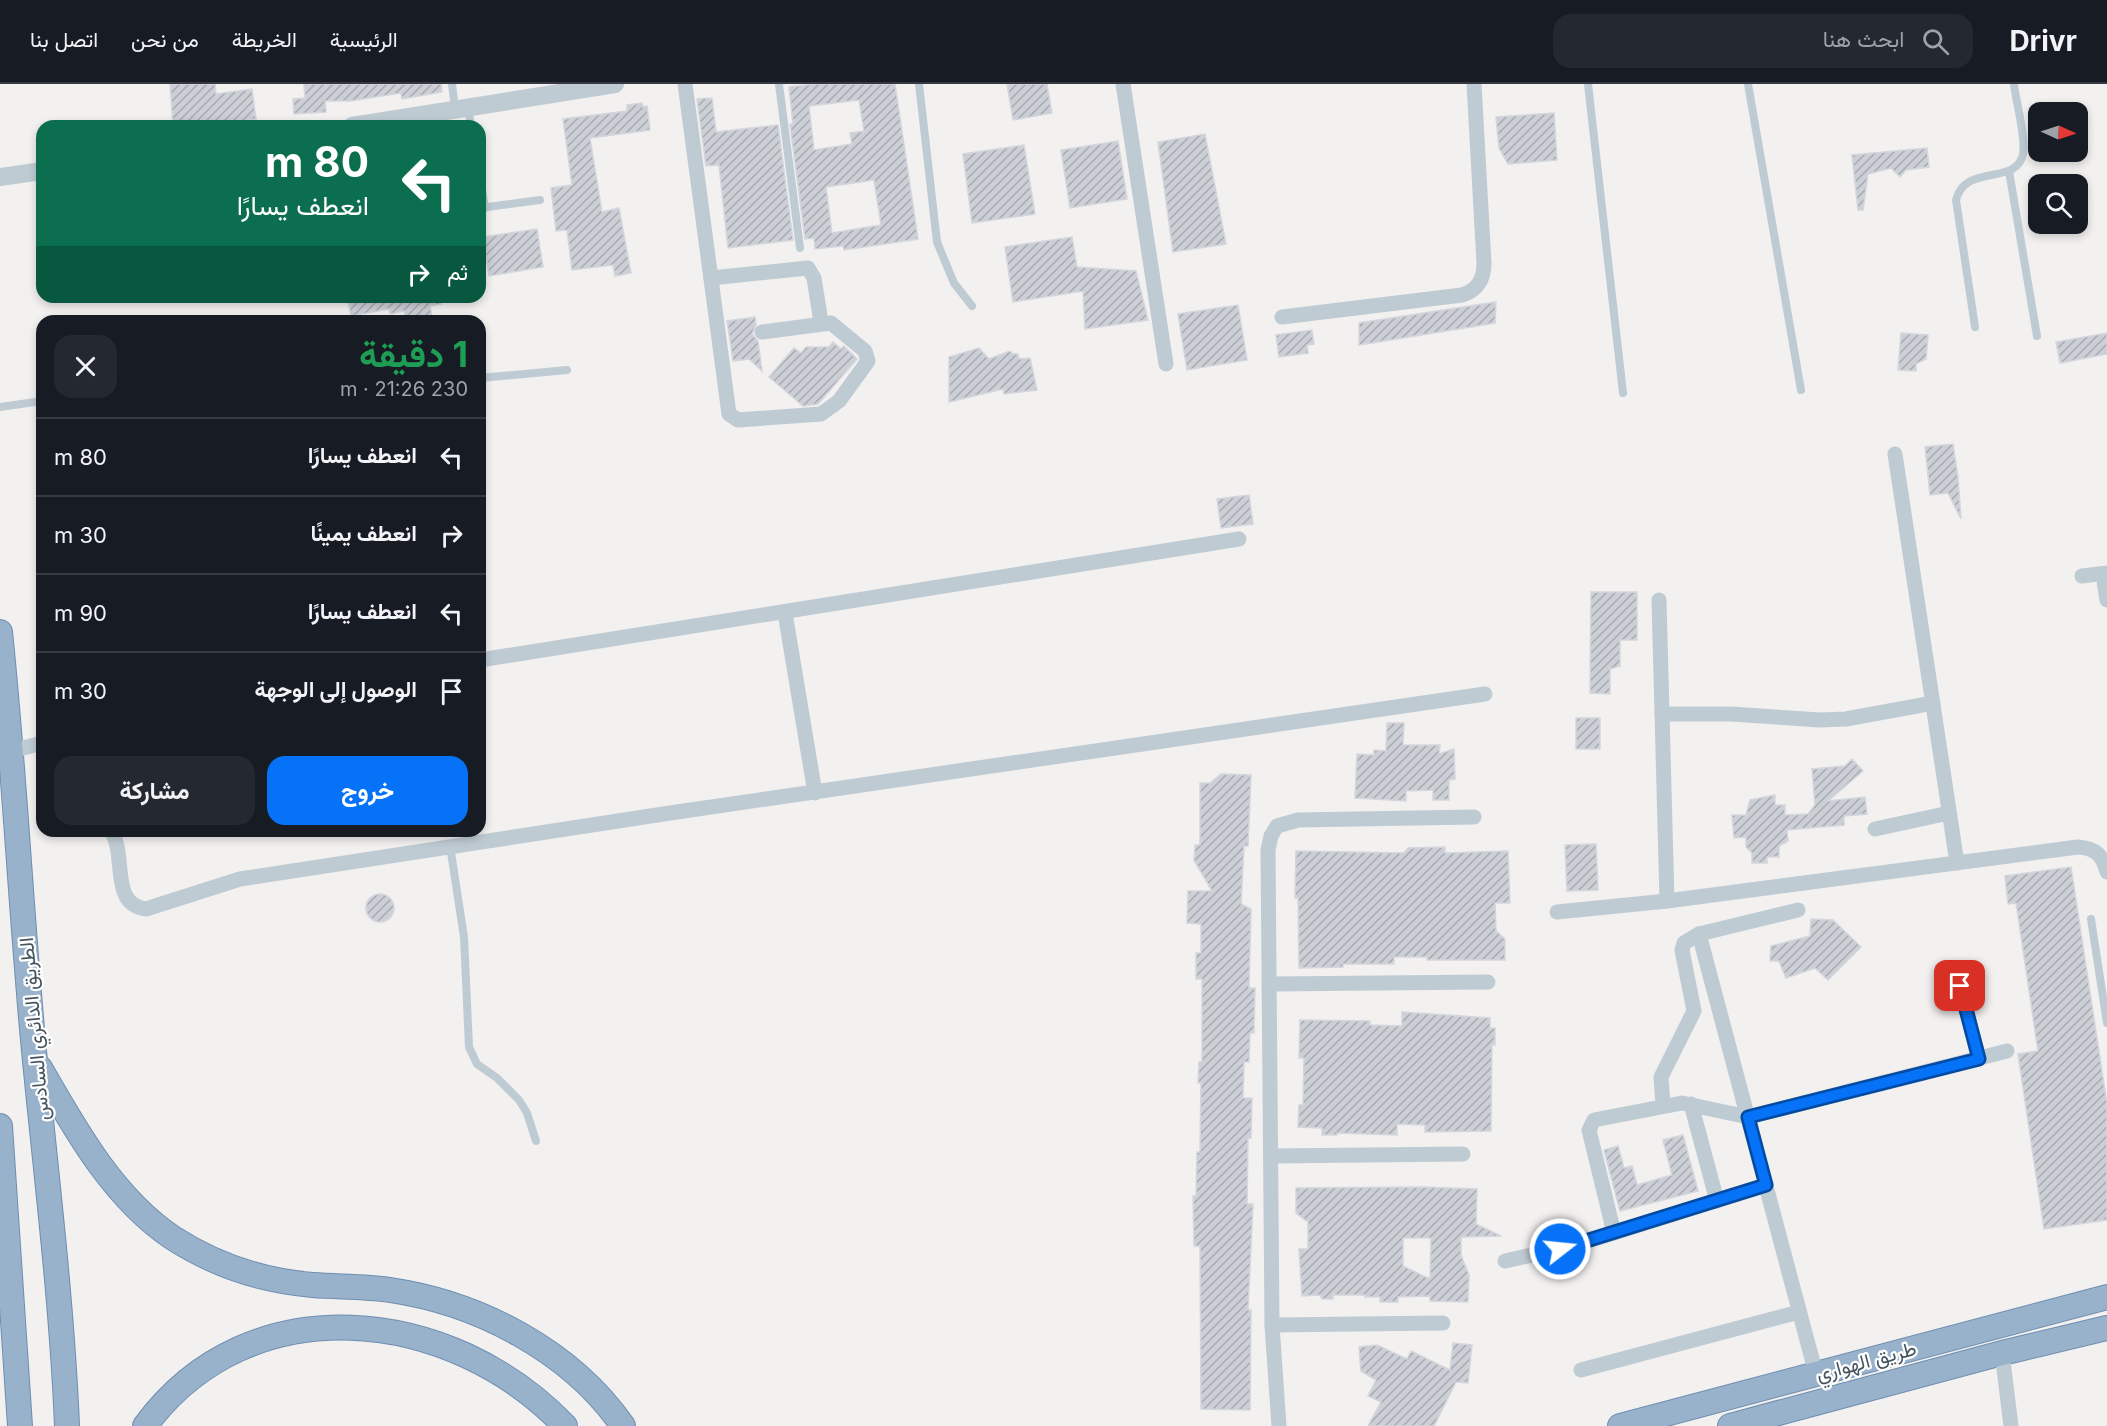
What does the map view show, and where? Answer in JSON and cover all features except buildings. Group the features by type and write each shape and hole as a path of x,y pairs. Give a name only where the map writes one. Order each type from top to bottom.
{"highway":[{"name":"الطريق الدائري السادس","path":"0,633 12,751 35,1060 56,1256 67,1426"},
{"path":"35,1060 98,1161 133,1203 173,1237 217,1262 264,1278 314,1285 390,1290 440,1301 485,1317 528,1340 568,1367 603,1401 623,1426"},
{"path":"0,1126 20,1426"},
{"name":"طريق الهواري","path":"1623,1425 2107,1297"},
{"name":"طريق الهواري","path":"1730,1426 2002,1353 2107,1328"},
{"path":"145,1426 181,1386 215,1361 236,1350 280,1335 351,1329 416,1337 474,1357 524,1388 566,1426"}],"street":[{"path":"413,120 465,115 615,84"},
{"path":"685,84 729,414 738,420 815,416 827,412 839,401 866,367 867,355 835,325 821,322 762,332"},
{"path":"1123,84 1166,364"},
{"path":"1282,317 1469,293 1481,282 1484,263 1474,84"},
{"path":"0,177 36,172"},
{"path":"711,278 808,268 814,278 821,322"},
{"path":"1895,454 1957,863"},
{"path":"486,659 1239,539"},
{"path":"2082,576 2105,574 2107,600"},
{"path":"1659,600 1667,901"},
{"path":"785,613 815,794"},
{"path":"114,837 119,847 126,898 134,907 146,909 240,879 1485,694"},
{"path":"1662,714 1724,713 1820,720 1846,719 1933,702"},
{"path":"12,751 36,745"},
{"path":"1875,829 1950,813"},
{"path":"1279,1426 1272,1325 1268,850 1271,836 1276,826 1298,820 1474,817"},
{"path":"1557,912 1667,901 2089,848 2102,858 2107,872"},
{"path":"1663,1105 1661,1077 1694,1011 1683,946 1687,940 1699,934 1798,910"},
{"path":"1699,934 1816,1374"},
{"path":"1269,984 1488,982"},
{"path":"1960,986 1979,1059"},
{"path":"1614,1233 1589,1127 1598,1118 1663,1105 1691,1104 1748,1117 2007,1051"},
{"path":"1691,1104 1717,1201"},
{"path":"1271,1156 1463,1154"},
{"path":"1504,1261 1556,1250 1766,1185"},
{"path":"1581,1370 1799,1312"},
{"path":"1272,1325 1443,1323"},
{"path":"2002,1353 2012,1426"}],"lane":[{"path":"452,84 465,115"},
{"path":"779,84 800,248"},
{"path":"919,84 937,242 954,283 972,306"},
{"path":"1588,84 1623,393"},
{"path":"1748,84 1801,390"},
{"path":"1975,327 1956,200 1962,185 1969,181 2009,171 2020,162 2023,149 2014,84"},
{"path":"2009,171 2037,336"},
{"path":"486,208 540,200"},
{"path":"486,377 567,370"},
{"path":"0,407 36,402"},
{"path":"450,846 464,937 468,1047 477,1064 497,1078 519,1100 527,1113 536,1141"},
{"path":"2091,919 2107,1023"}],"route":[{"path":"1560,1249 1766,1185 1748,1117 1979,1059 1960,986"}]}
